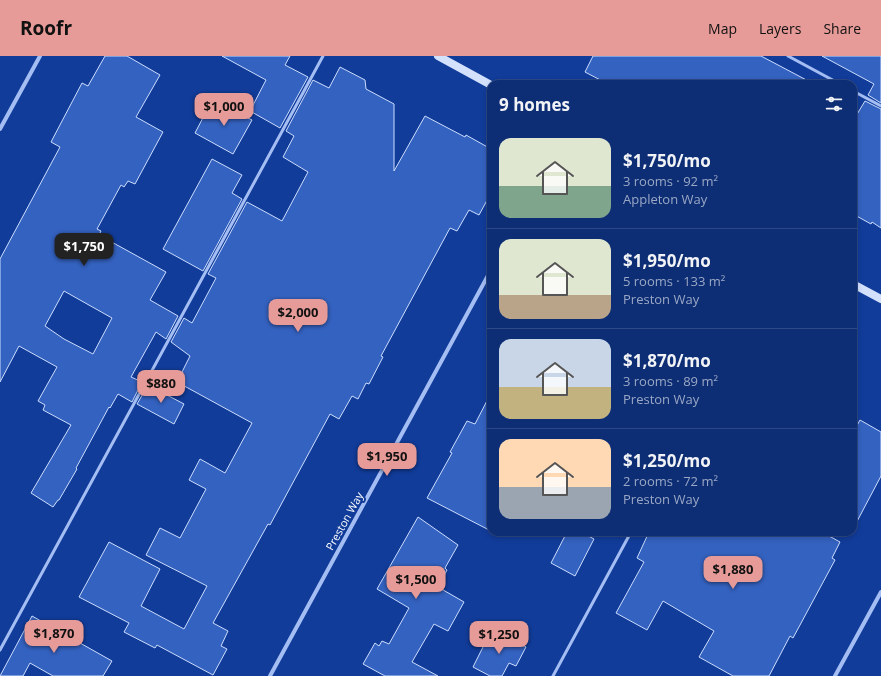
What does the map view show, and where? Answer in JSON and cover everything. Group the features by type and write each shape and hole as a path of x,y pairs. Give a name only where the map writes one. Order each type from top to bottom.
{"street":[{"path":"0,129 40,56"},
{"path":"438,56 487,83"},
{"name":"Preston Way","path":"270,676 487,277"},
{"path":"857,286 881,299"},
{"path":"835,676 881,592"}],"lane":[{"path":"0,650 323,56"},
{"path":"788,56 833,80"},
{"path":"857,93 881,106"},
{"path":"553,676 629,536"}],"building":[{"path":"105,56 127,56 160,75 136,117 163,132 135,184 128,181 124,187 121,185 97,229 101,231 99,235 166,272 150,300 178,316 166,339 156,332 131,377 142,382 132,402 118,394 110,408 109,407 76,468 77,469 59,500 53,507 31,493 71,425 43,410 45,405 38,401 57,367 19,346 0,382 0,259 60,147 51,142 82,83 88,86","holes":["64,291 112,318 93,354 64,339 45,326"]},
{"path":"222,56 290,56 285,65 308,77 280,128 250,111 266,80"},
{"path":"593,56 761,56 806,80 600,80 585,72"},
{"path":"822,56 881,56 881,103 868,95 874,84"},
{"path":"340,67 365,80 366,89 394,104 394,171 425,116 465,137 466,135 487,147 487,200 479,215 469,210 457,231 450,228 381,356 383,357 369,384 366,383 358,399 352,396 339,419 330,414 270,525 268,524 213,623 228,631 221,646 227,649 213,675 157,645 155,648 124,632 129,623 79,597 109,542 160,569 141,606 184,629 207,586 146,555 160,528 180,538 206,489 189,480 200,459 225,473 252,423 177,382 190,356 171,342 184,318 192,323 216,278 208,274 247,202 282,221 308,172 283,157 294,136 286,131 313,80 329,88"},
{"path":"865,101 881,109 881,228 872,222 871,224 857,216 857,114"},
{"path":"218,102 252,120 233,154 195,133 208,108 212,111"},
{"path":"212,159 242,175 232,193 242,199 203,271 163,249"},
{"path":"148,385 184,404 174,424 137,404"},
{"path":"487,401 487,529 427,498 452,453 450,452 467,421 475,424"},
{"path":"860,420 881,432 881,476 857,521 857,426"},
{"path":"418,517 458,545 445,568 447,570 438,587 464,602 448,631 434,624 412,662 438,676 385,676 363,664 375,643 379,646 382,641 389,644 409,608 377,589"},
{"path":"565,536 588,536 594,539 575,576 551,563"},
{"path":"647,536 829,536 840,542 832,558 835,560 793,638 790,636 769,676 733,676 699,657 714,631 663,601 647,630 616,613 644,562 637,558"},
{"path":"32,616 112,661 103,676 53,676 30,663 23,676 0,676"},
{"path":"498,631 526,647 516,666 509,663 502,676 490,676 473,667 488,637 493,640"}]}
